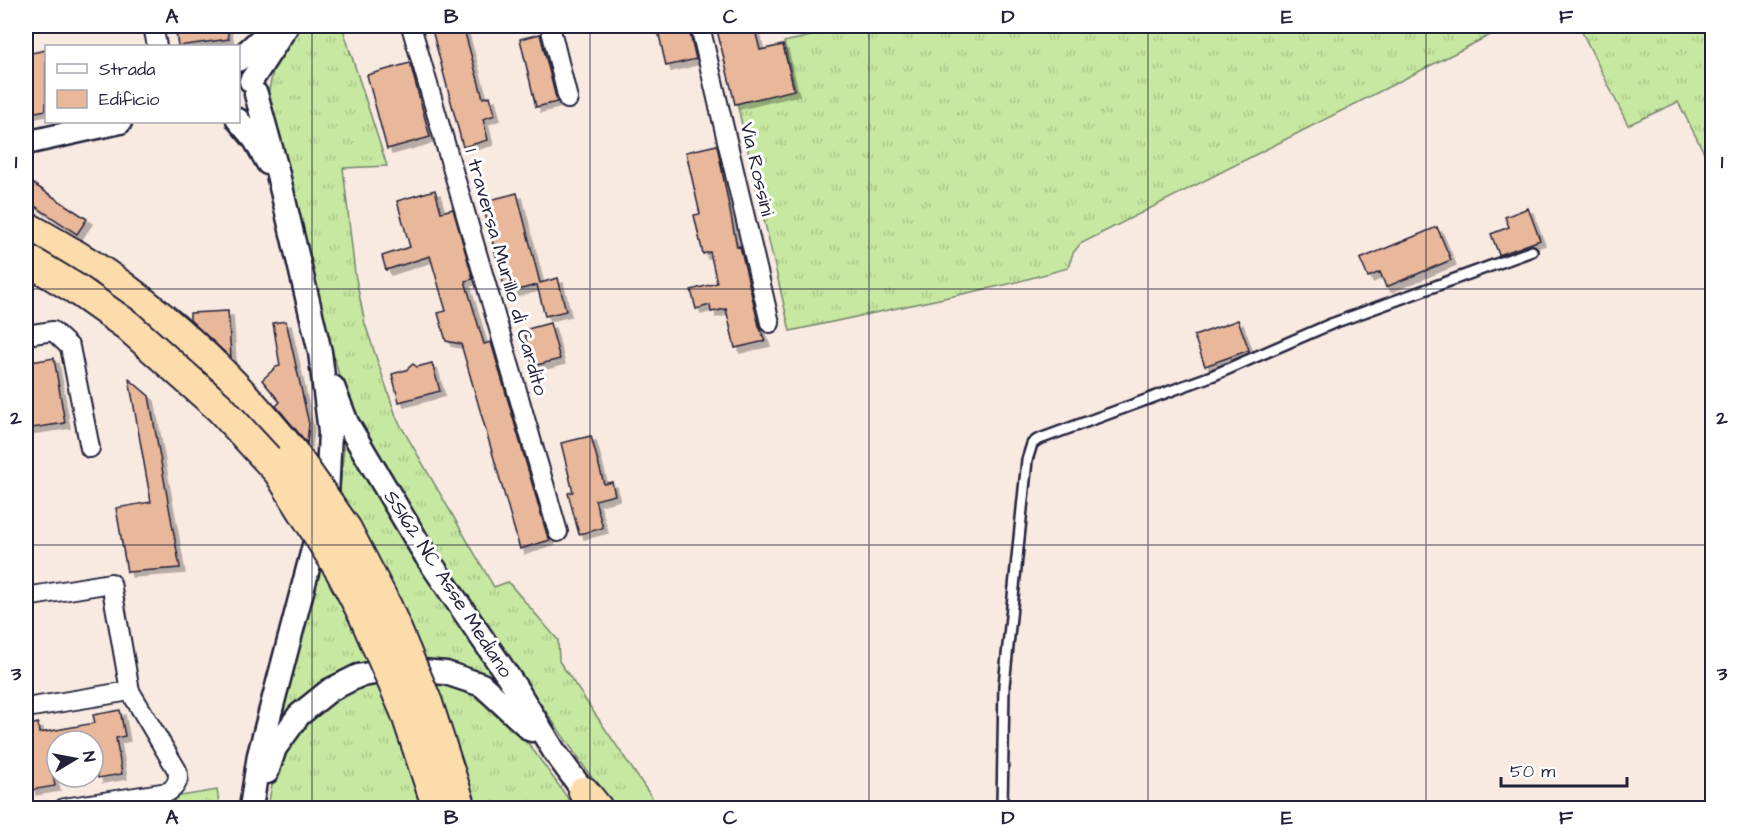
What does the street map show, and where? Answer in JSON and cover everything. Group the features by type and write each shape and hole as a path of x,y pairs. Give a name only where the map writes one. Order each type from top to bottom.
{"highway":[{"path":"26,226 123,287 177,332 238,387 293,453 346,529 387,609 427,703 461,808"},
{"path":"26,259 76,289 127,325 220,408 279,472 340,571 364,615 406,712 438,808"}],"street":[{"path":"153,26 157,45"},
{"path":"240,58 275,26"},
{"path":"240,119 252,110 249,83 287,26"},
{"name":"1 traversa Murillo di Cardito","path":"411,26 558,532"},
{"path":"550,26 568,99"},
{"name":"Via Rossini","path":"700,26 770,323"},
{"name":"SS162 NC Asse Mediano","path":"249,83 276,166 320,352 330,432 327,496 259,755 252,808"},
{"name":"SS162 NC Asse Mediano","path":"240,122 255,140 267,161 285,206"},
{"path":"26,143 116,123"},
{"path":"26,335 53,331 70,346 90,448"},
{"name":"SS162 NC Asse Mediano","path":"320,352 347,423 426,556 516,688 554,751 591,803"},
{"path":"26,597 111,583 130,691 177,770 178,780 173,789 162,794 64,808"},
{"path":"252,808 275,748 299,715 330,690 358,676 395,669 446,673 482,685 554,751"},
{"path":"26,708 130,691"}],"lane":[{"path":"1002,808 1004,685 1026,472 1032,444 1037,440 1214,375 1331,324 1532,251"}],"green space":[{"path":"312,26 342,26 387,166 343,168 355,274 365,324 397,419 494,587 508,582 558,640 559,661 659,808 613,808 414,522 356,422 339,375 270,118 268,95 273,71 287,38 296,31"},
{"path":"833,26 1508,26 1080,244 1073,253 1068,268 1009,284 790,331 737,103 795,89 784,42 833,31"},
{"path":"1579,26 1704,26 1712,44 1712,168 1678,102 1628,125"},
{"path":"345,437 397,529 507,686 505,689 489,678 453,663 415,657 272,733 340,489"},
{"path":"442,680 480,696 510,718 575,808 268,808 274,774 282,755 309,720 333,700 359,686 373,682"},
{"path":"217,790 220,808 109,808"}],"building":[{"path":"175,26 226,26 229,39 178,45"},
{"path":"431,26 463,26 483,98 490,96 495,115 483,119 488,140 463,147"},
{"path":"657,26 688,26 696,59 666,66"},
{"path":"716,26 754,26 760,50 783,45 794,90 735,104"},
{"path":"540,34 557,102 536,107 520,39"},
{"path":"45,50 45,110 26,114 26,54"},
{"path":"410,63 430,137 387,149 367,75"},
{"path":"717,145 737,247 740,246 759,326 765,341 735,348 726,309 711,312 710,305 696,309 691,290 717,283 710,252 703,254 694,215 700,214 686,152"},
{"path":"26,179 87,219 77,234 26,200"},
{"path":"435,190 441,212 453,209 473,279 465,281 484,344 491,342 550,540 520,549 461,344 446,341 438,313 446,311 430,256 386,270 382,256 410,247 397,201"},
{"path":"517,193 540,283 558,278 566,311 545,316 537,285 506,293 482,202"},
{"path":"1528,208 1540,240 1499,255 1491,234 1509,227 1505,217"},
{"path":"1437,227 1451,260 1386,287 1380,272 1368,277 1360,259"},
{"path":"228,311 231,358 190,320 190,313"},
{"path":"1238,320 1249,350 1205,366 1194,336"},
{"path":"286,321 309,424 307,443 276,406 280,402 262,380 280,366 273,323"},
{"path":"550,323 560,359 533,366 524,330"},
{"path":"54,358 65,423 26,429 26,363"},
{"path":"432,363 440,391 399,402 392,374 406,370 413,364 417,367"},
{"path":"129,379 149,396 180,568 127,572 116,508 151,502"},
{"path":"591,436 604,484 612,482 615,495 595,500 603,528 579,534 568,493 573,492 561,443"},
{"path":"120,710 125,736 116,738 122,774 105,777 105,729 61,729 95,723 93,715"},
{"path":"38,723 39,733 45,732 45,788 31,790 26,759 26,726"}]}
